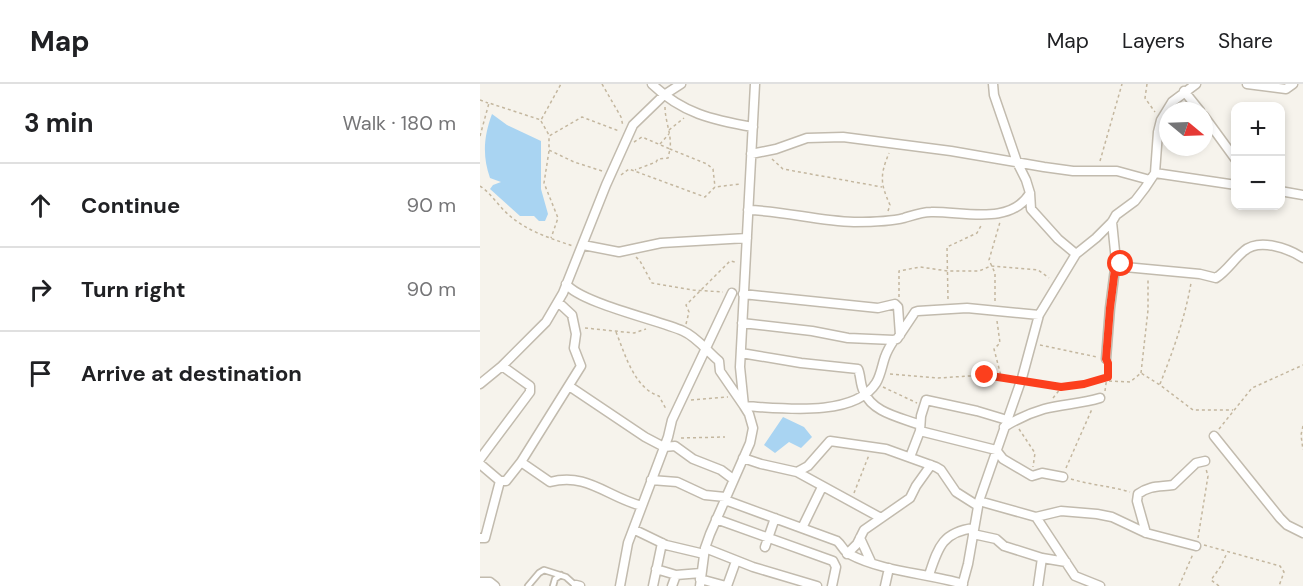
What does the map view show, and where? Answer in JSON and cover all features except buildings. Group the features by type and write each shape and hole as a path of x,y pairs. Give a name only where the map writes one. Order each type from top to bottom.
{"street":[{"path":"652,84 665,98 674,103 722,122 753,127"},
{"path":"480,384 502,366 546,322 566,284 628,135 639,117 681,84"},
{"path":"744,406 741,373 742,323 755,84"},
{"path":"993,84 994,95 1030,193 1033,213 1076,254"},
{"path":"1172,102 1196,84"},
{"path":"1247,84 1286,89 1293,84"},
{"path":"1184,91 1193,102"},
{"path":"846,553 889,568 929,575 962,585 978,504 1021,381 1039,315 1076,254 1112,222 1116,215 1135,201 1153,177 1159,128"},
{"path":"1213,128 1233,156"},
{"path":"751,154 807,138 843,137 1073,171 1117,171 1231,185"},
{"path":"1285,192 1303,195"},
{"path":"748,210 852,222 903,218 930,212 1003,213 1020,206 1030,193"},
{"path":"1106,359 1116,261 1112,222"},
{"path":"581,247 619,252 661,243 747,238"},
{"path":"1116,261 1125,267 1218,277 1245,250 1254,245 1273,246 1296,253 1303,258"},
{"path":"566,284 570,289 604,304 685,332 719,361 720,371 749,414 753,428 750,443 724,498 705,551 700,579"},
{"path":"620,586 628,543 635,530 672,420 732,293"},
{"path":"743,294 878,308 895,304 898,306 897,338"},
{"path":"502,366 531,389 480,461 500,481 506,481 521,462 581,366 574,348 576,334 572,315 558,302"},
{"path":"744,406 786,409 830,407 866,396 876,383 885,355 915,312 995,310 1039,315"},
{"path":"742,323 812,330 848,338 897,338"},
{"path":"741,353 858,369 869,402 882,410 920,428 996,450 1003,459 1032,476 1042,474 1064,477"},
{"path":"569,386 645,437 664,447 675,446 693,459 721,470 733,479"},
{"path":"910,457 920,428 924,402 929,399 1006,423 1045,409 1081,404 1100,398"},
{"path":"1214,436 1280,518 1287,525 1303,533"},
{"path":"797,472 808,466 830,441 873,446 910,457 941,470 956,492 978,504 1036,517 1061,511 1082,511 1112,517 1146,533 1196,545"},
{"path":"743,458 797,472 881,518"},
{"path":"1146,533 1137,501 1138,494 1155,486 1173,484 1196,463 1205,461"},
{"path":"521,462 550,482 564,478 577,479 624,501 642,506"},
{"path":"835,564 846,553 854,549 864,530 910,498 931,465"},
{"path":"651,480 677,482 705,495 724,498 837,541 844,547 846,553"},
{"path":"480,538 484,538 500,481"},
{"path":"802,528 822,487"},
{"path":"1036,517 1075,576 1100,586"},
{"path":"765,547 775,518"},
{"path":"717,519 833,561 836,567 832,584 843,586"},
{"path":"929,575 942,542 948,536 965,529 996,539 1004,546 1042,558 1066,562"},
{"path":"635,530 662,543 705,551 817,586"},
{"path":"860,538 871,562"},
{"path":"652,586 662,543"},
{"path":"1038,586 1042,558"},
{"path":"656,569 726,586 736,561"},
{"path":"885,586 889,568"},
{"path":"672,586 676,575"},
{"path":"480,582 490,582 495,586"}],"lane":[{"path":"528,586 544,570 561,575 577,586"},
{"path":"553,586 555,579 561,575"}],"path":[{"path":"540,120 561,84"},
{"path":"602,84 628,135"},
{"path":"1098,170 1122,84"},
{"path":"1147,84 1145,98 1159,117"},
{"path":"633,171 656,162 658,159 668,158 670,149 665,98"},
{"path":"480,100 540,120 549,136 544,183 558,218 551,238"},
{"path":"480,136 489,103"},
{"path":"665,110 669,106"},
{"path":"660,144 676,123 693,111"},
{"path":"549,136 582,117 628,135"},
{"path":"622,147 642,137 660,144 713,169 715,187"},
{"path":"885,220 890,204 882,187 883,168 893,144"},
{"path":"549,150 574,162 611,174"},
{"path":"765,151 783,169 882,187"},
{"path":"629,169 705,197 715,187 750,182"},
{"path":"480,186 510,216 551,238 581,247"},
{"path":"949,310 947,247 977,232 988,213"},
{"path":"1002,377 994,349 1000,343 995,310 995,273 989,260 1003,213"},
{"path":"628,250 640,261 652,283 700,291 732,293"},
{"path":"685,332 689,312 686,305 730,261 737,263 746,253"},
{"path":"898,306 899,271 920,267 948,271 979,271 991,266 1038,270 1058,284"},
{"path":"1108,381 1130,382 1141,373 1148,310 1148,270"},
{"path":"1160,385 1187,306 1193,273"},
{"path":"574,326 634,333 661,324"},
{"path":"616,332 630,366 649,393 658,396 672,420"},
{"path":"1031,342 1106,359 1108,381 1105,391 1087,417 1064,477 1093,485 1107,484 1138,494"},
{"path":"881,370 892,376 938,378 985,375 1061,387 1084,384 1108,377"},
{"path":"1141,373 1193,410 1234,410"},
{"path":"876,383 923,406"},
{"path":"681,399 732,397 738,399"},
{"path":"1017,419 1020,430 1035,453 1032,476"},
{"path":"1303,426 1301,435 1303,450"},
{"path":"668,437 725,437"},
{"path":"850,500 873,446"},
{"path":"1196,545 1280,566 1284,572 1279,586"},
{"path":"1219,586 1211,580 1227,552"}],"water":[{"path":"492,114 507,125 541,141 541,189 548,214 545,221 539,221 534,216 520,216 490,189 501,182 490,178 486,161 487,130"},
{"path":"783,417 804,427 812,437 801,448 789,442 775,453 764,445"}],"route":[{"path":"985,375 1061,387 1084,384 1108,377 1107,332 1116,261 1121,264"}]}
